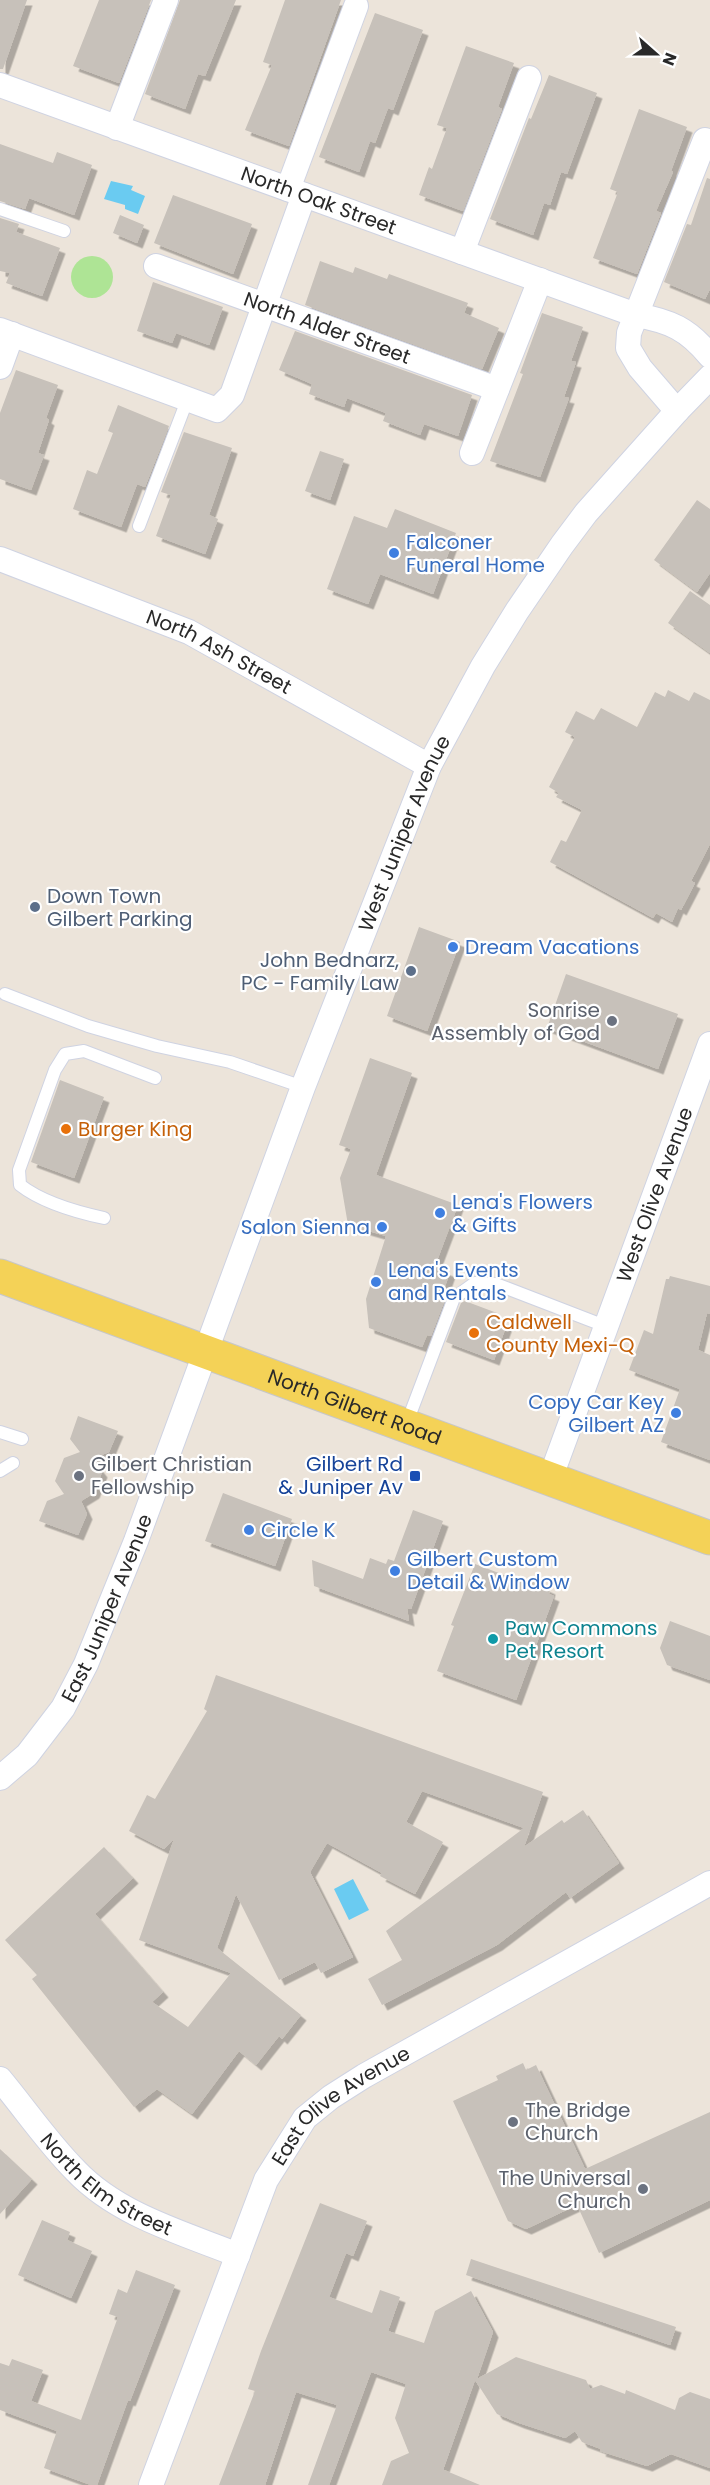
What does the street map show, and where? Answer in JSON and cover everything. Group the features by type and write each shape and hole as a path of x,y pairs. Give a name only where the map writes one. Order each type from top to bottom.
{"main road":[{"name":"North Gilbert Road","path":"0,1276 710,1538"}],"street":[{"path":"117,128 165,0"},
{"path":"0,367 6,332 217,410 232,395 265,305 296,192 356,6"},
{"path":"462,252 529,78"},
{"name":"North Oak Street","path":"0,85 636,315 659,319 693,335 710,356"},
{"path":"677,411 640,368 628,348 629,333 705,140"},
{"name":"North Alder Street","path":"156,266 497,389"},
{"path":"472,453 540,280"},
{"name":"West Juniper Avenue","path":"206,1351 303,1087 429,766 483,666 562,545 586,513 710,377"},
{"name":"North Ash Street","path":"0,559 189,632 429,766"},
{"name":"West Olive Avenue","path":"550,1479 710,1044"},
{"name":"East Juniper Avenue","path":"0,1778 27,1755 56,1718 86,1664 136,1541 206,1351"},
{"name":"East Olive Avenue","path":"151,2485 266,2180 282,2151 305,2118 331,2097 364,2076 710,1883"},
{"name":"North Elm Street","path":"0,2079 76,2172 106,2196 140,2216 238,2255"}],"lane":[{"path":"0,209 64,231"},
{"path":"139,526 188,398"},
{"path":"5,994 88,1026 157,1046 230,1062 303,1087"},
{"path":"104,1218 81,1213 31,1193 20,1185 19,1170 23,1159 64,1054 84,1051 155,1078"},
{"path":"406,1426 454,1298 475,1282 496,1284 605,1326"},
{"path":"0,1432 22,1439"},
{"path":"0,1471 13,1463"}],"green space":[{"path":"92,256 100,257 107,262 112,269 112,285 107,292 100,297 92,298 84,297 77,292 72,285 71,277 72,269 77,262 84,257"}],"water":[{"path":"111,181 133,186 131,190 145,196 138,214 125,209 125,205 104,199"},
{"path":"353,1879 369,1910 349,1920 334,1889"}],"building":[{"path":"0,0 27,0 3,69 0,69"},
{"path":"99,0 151,0 119,83 73,66"},
{"path":"180,0 236,0 205,76 198,74 185,109 145,94"},
{"path":"285,0 341,0 289,146 245,130 272,65 263,62"},
{"path":"375,13 423,30 393,110 388,108 375,143 370,141 359,172 319,157"},
{"path":"466,46 514,63 498,107 502,109 463,211 419,195 429,167 432,169 447,128 437,125"},
{"path":"549,75 597,93 567,174 561,172 550,205 544,203 533,235 490,219 529,118 531,119"},
{"path":"639,109 687,127 671,171 673,172 656,211 661,213 637,274 593,258 618,192 610,189"},
{"path":"0,144 53,163 57,152 92,165 74,215 29,198 25,209 0,201"},
{"path":"707,178 710,179 710,289 705,299 664,282 687,224 691,225"},
{"path":"173,195 252,224 233,274 154,243"},
{"path":"120,215 144,225 137,243 113,233"},
{"path":"0,218 19,224 16,232 60,248 42,296 6,283 10,273 0,271"},
{"path":"320,261 353,273 355,267 387,279 389,274 468,303 464,313 499,328 482,369 305,305"},
{"path":"153,282 223,307 209,345 176,333 172,343 137,331"},
{"path":"542,313 583,327 571,361 576,362 564,397 569,398 540,477 490,461 523,374 520,373"},
{"path":"295,331 472,395 458,436 424,424 420,435 383,421 386,413 347,398 344,407 309,394 312,384 279,370"},
{"path":"16,370 58,385 46,418 49,420 38,453 44,455 31,490 0,479 0,413"},
{"path":"118,405 169,426 145,487 137,484 121,527 73,509 87,470 97,474 113,433 108,431"},
{"path":"184,432 232,448 209,515 218,519 205,554 156,536 171,495 161,492"},
{"path":"320,451 344,459 330,500 305,491"},
{"path":"697,500 710,509 710,573 697,592 654,560"},
{"name":"Falconer Funeral Home","path":"395,509 456,533 433,594 380,574 368,604 327,589 354,516 387,528"},
{"path":"690,591 710,605 710,653 668,623"},
{"path":"668,690 689,701 694,692 710,700 710,844 691,881 695,883 681,910 678,908 672,922 656,913 653,918 550,862 561,840 566,842 582,810 556,797 559,793 549,787 575,737 565,732 576,711 594,720 601,708 637,727 655,692 665,697"},
{"path":"419,927 460,942 427,1031 387,1016"},
{"name":"Sonrise Assembly of God","path":"566,974 678,1014 658,1069 547,1028"},
{"path":"370,1058 412,1073 376,1175 458,1205 435,1266 450,1272 443,1292 447,1294 431,1336 427,1335 422,1347 369,1328 366,1299 386,1236 348,1225 340,1178 351,1149 339,1145"},
{"name":"Burger King","path":"60,1080 104,1097 74,1178 31,1162"},
{"path":"670,1276 710,1286 710,1314 707,1313 698,1350 710,1355 710,1460 661,1442 680,1389 629,1370 644,1330 653,1334 666,1279"},
{"name":"Caldwell County Mexi-Q","path":"465,1301 497,1313 495,1320 507,1324 494,1360 446,1342 461,1303"},
{"name":"Gilbert Christian Fellowship","path":"78,1416 118,1431 109,1452 92,1459 102,1472 94,1493 81,1501 87,1514 78,1535 39,1521 47,1501 64,1494 55,1481 64,1458 80,1452 70,1439"},
{"name":"Circle K","path":"223,1493 292,1519 275,1566 205,1541"},
{"name":"Gilbert Custom Detail & Window","path":"413,1510 443,1521 411,1609 407,1608 409,1621 314,1586 312,1560 363,1579 370,1558 386,1564 388,1559 394,1561"},
{"name":"Paw Commons Pet Resort","path":"475,1564 530,1585 532,1581 550,1589 549,1594 554,1596 516,1700 437,1671 454,1626 451,1625"},
{"path":"670,1621 710,1636 710,1680 667,1665 660,1648"},
{"path":"216,1675 543,1792 524,1847 562,1820 564,1823 583,1810 619,1863 570,1898 566,1892 497,1945 382,2005 368,1979 402,1960 386,1931 524,1828 422,1791 406,1822 443,1842 415,1894 380,1876 382,1873 327,1843 310,1872 353,1957 321,1973 315,1962 279,1980 236,1894 217,1948 301,2015 282,2039 279,2036 256,2065 239,2051 192,2114 157,2089 134,2107 32,1979 37,1975 5,1940 104,1847 133,1878 95,1914 163,1992 152,2002 188,2027 231,1973 139,1940 174,1839 164,1849 129,1831 147,1795 155,1799 207,1711 204,1709"},
{"path":"523,2063 526,2070 536,2065 585,2169 710,2112 710,2200 599,2253 577,2205 526,2229 508,2221 453,2101 498,2080 496,2076"},
{"path":"0,2149 32,2179 0,2214"},
{"path":"320,2203 367,2221 353,2256 346,2253 329,2297 372,2313 380,2290 400,2297 388,2331 424,2343 435,2311 471,2291 493,2332 477,2379 516,2357 586,2380 590,2389 601,2385 625,2394 626,2390 675,2410 679,2398 690,2392 710,2399 710,2468 671,2454 647,2466 600,2451 601,2449 582,2442 575,2431 565,2438 519,2423 497,2414 475,2380 444,2470 480,2485 382,2485 391,2461 409,2453 395,2418 406,2384 371,2372 329,2485 308,2485 337,2405 296,2392 265,2485 219,2485 255,2391 248,2389 261,2351"},
{"path":"42,2220 70,2232 67,2240 92,2251 71,2298 18,2275"},
{"path":"471,2259 676,2327 670,2345 466,2275"},
{"path":"136,2270 175,2285 130,2401 128,2400 97,2485 91,2485 44,2468 57,2431 0,2410 0,2363 9,2366 12,2359 43,2370 31,2401 81,2420 118,2317 109,2314 118,2289 127,2293"}],"place":[{"name":"Falconer Funeral Home","path":"394,553"},
{"name":"Down Town Gilbert Parking","path":"35,907"},
{"name":"Dream Vacations","path":"453,947"},
{"name":"John Bednarz, PC - Family Law","path":"411,971"},
{"name":"Sonrise Assembly of God","path":"612,1021"},
{"name":"Burger King","path":"66,1129"},
{"name":"Lena's Flowers & Gifts","path":"440,1213"},
{"name":"Salon Sienna","path":"382,1227"},
{"name":"Lena's Events and Rentals","path":"376,1282"},
{"name":"Caldwell County Mexi-Q","path":"474,1333"},
{"name":"Copy Car Key Gilbert AZ","path":"676,1413"},
{"name":"Gilbert Christian Fellowship","path":"79,1476"},
{"name":"Gilbert Rd & Juniper Av","path":"415,1476"},
{"name":"Circle K","path":"249,1530"},
{"name":"Gilbert Custom Detail & Window","path":"395,1571"},
{"name":"Paw Commons Pet Resort","path":"493,1639"},
{"name":"The Bridge Church","path":"513,2122"},
{"name":"The Universal Church","path":"643,2189"}]}
